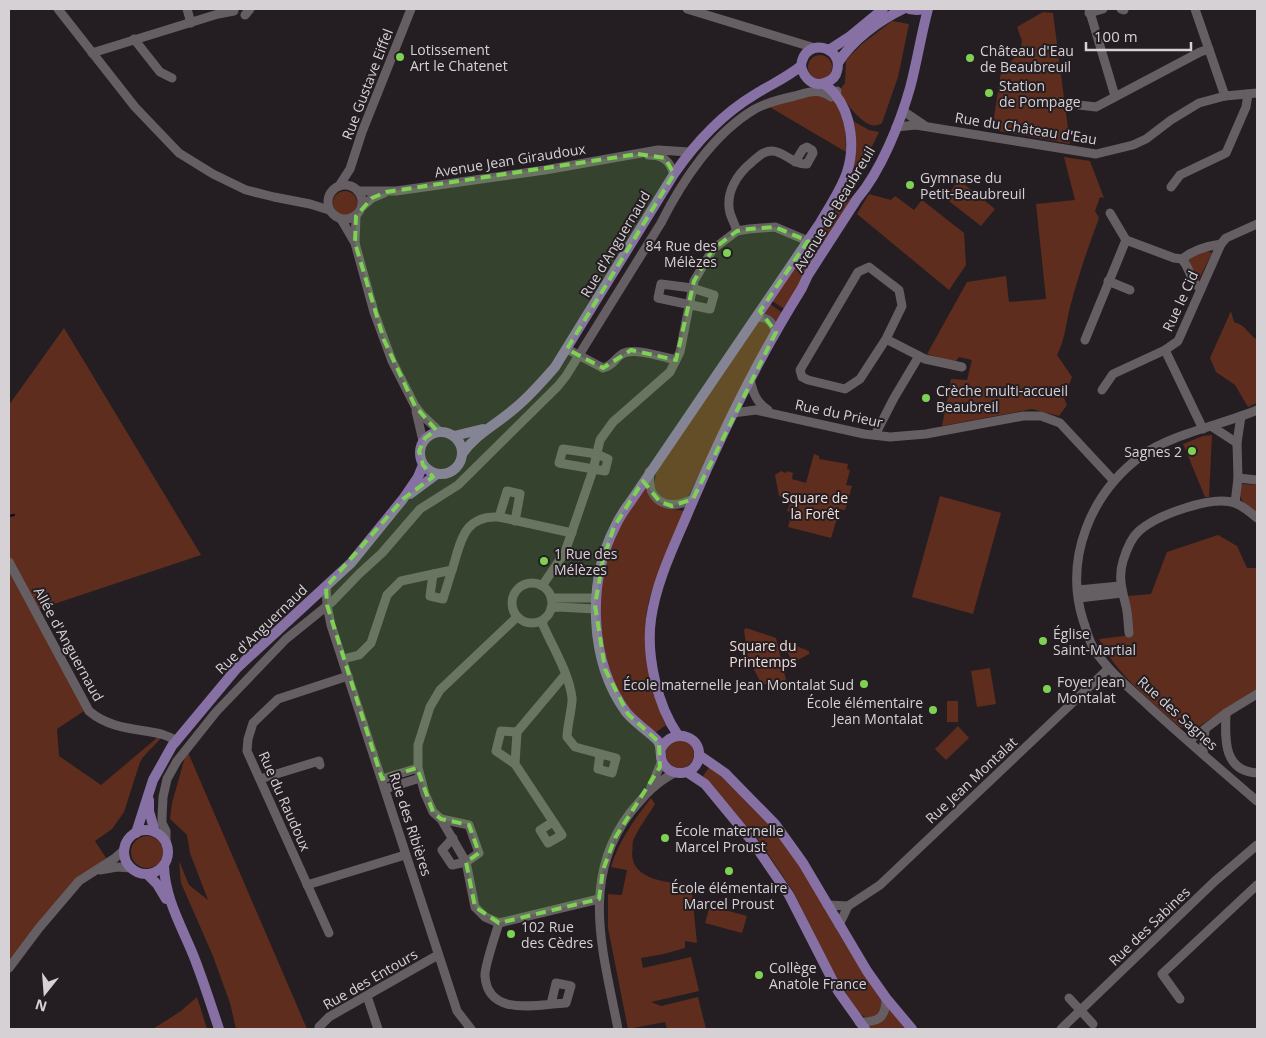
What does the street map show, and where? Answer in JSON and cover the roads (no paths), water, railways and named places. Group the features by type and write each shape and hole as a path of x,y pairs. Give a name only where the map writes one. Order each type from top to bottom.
{"main road":[{"path":"829,50 849,37 883,9"},
{"path":"824,84 835,76 838,63 844,53 869,31 895,12 903,9"},
{"path":"909,9 927,9"},
{"name":"Avenue de Beaubreuil","path":"912,1029 886,998 867,971 803,863 775,824 725,773 699,755 693,741 678,735 667,718 656,682 650,629 659,587 693,499 733,413 808,275 865,189 881,161 903,111 927,9"},
{"path":"815,48 829,50 835,55 838,63"},
{"name":"Rue d'Anguernaud","path":"404,499 437,474 443,474 455,469 460,464 462,454 468,446 486,428 515,409 540,386 566,349 689,152 714,124 754,95 775,84 802,62 807,52 815,48"},
{"path":"802,62 805,77 809,81"},
{"name":"Rue d'Anguernaud","path":"775,84 795,81 824,84"},
{"name":"Avenue de Beaubreuil","path":"661,749 659,742 637,724 621,704 605,669 598,638 595,609 603,560 614,527 649,472 808,241 841,187 851,154 848,121 836,92 824,84"},
{"name":"Rue d'Anguernaud","path":"440,432 454,436 486,428"},
{"path":"423,441 431,434 440,432"},
{"path":"454,436 461,444 462,454"},
{"name":"Rue d'Anguernaud","path":"136,833 153,780 176,741 236,668 352,563 404,499 418,477 423,465 419,451 423,441"},
{"path":"423,465 426,469 437,474"},
{"path":"678,735 667,740 661,749 662,761 665,766 674,773 688,772 696,765 699,755"},
{"path":"688,772 705,784 752,841 789,895 838,991 862,1026"},
{"name":"Rue d'Anguernaud","path":"150,789 149,811 155,832"},
{"path":"174,910 157,884 146,874 131,868 126,859 125,849 128,840 136,833 145,830 155,832 166,842 168,854 164,866 168,892 219,1029"},
{"path":"146,874 156,872 164,866"}],"street":[{"path":"58,9 136,107 179,153 213,174 246,190 329,210 341,220 355,243"},
{"path":"187,9 190,23"},
{"name":"Rue Gustave Eiffel","path":"339,186 350,169 362,132 411,9"},
{"path":"688,9 815,48"},
{"path":"1103,9 1089,11 1115,96"},
{"path":"1195,9 1225,96"},
{"path":"92,53 234,11"},
{"path":"786,39 798,49 802,62"},
{"path":"134,40 160,72 172,78"},
{"path":"1078,104 1096,107 1209,49"},
{"path":"166,842 166,831 162,823 163,798 167,779 177,761 216,712 286,639 333,602 382,553 420,509 458,485 558,386 661,223 673,198 693,168 721,135 754,110 772,101 816,90 824,92 831,97 836,92"},
{"path":"1171,187 1180,176 1226,153 1252,94"},
{"name":"Rue du Château d'Eau","path":"926,126 1096,154 1133,146 1199,103 1225,96 1252,94"},
{"path":"903,111 926,126"},
{"path":"896,127 910,125 926,126"},
{"name":"Avenue Jean Giraudoux","path":"356,189 386,192 545,170 668,150 689,152"},
{"path":"737,231 730,212 729,196 734,182 746,166 764,152 774,150 795,162"},
{"name":"Avenue Jean Giraudoux","path":"638,154 656,155 665,158 674,174"},
{"path":"350,169 356,189 362,199 362,207 356,216 355,243 364,281 392,361 415,406 423,433 423,441"},
{"path":"310,204 329,194 339,186 346,185 356,189"},
{"name":"Avenue Jean Giraudoux","path":"362,207 372,198 386,192"},
{"path":"329,194 329,210"},
{"path":"1110,212 1126,240 1174,258 1182,259 1187,265 1192,282 1201,289"},
{"path":"341,220 347,220 356,216"},
{"path":"1182,259 1188,254 1208,246 1221,244 1226,238 1257,224"},
{"path":"542,586 564,552 572,533 593,470 600,440 613,422 670,372 680,352 694,281 713,249 737,231 775,227 808,241"},
{"path":"1085,340 1126,240"},
{"name":"Rue le Cid","path":"1207,428 1165,350 1178,341 1221,244"},
{"path":"869,268 899,290 902,306 886,339 860,379 845,389 802,377 800,370 858,272 869,268"},
{"path":"1108,281 1130,290"},
{"path":"661,284 692,288 714,295 710,309 689,305 658,298 661,284"},
{"path":"756,317 768,318 773,323 776,332"},
{"path":"886,339 919,356 962,367"},
{"path":"566,349 603,368 614,362 619,356 632,350 676,360"},
{"path":"1102,390 1113,374 1165,350"},
{"path":"875,435 919,356"},
{"path":"750,379 754,396 759,404 772,413"},
{"path":"415,406 440,432"},
{"name":"Rue du Prieur","path":"733,413 756,410 875,435 914,436 1023,416 1041,416 1060,423 1114,481"},
{"name":"Rue des Sagnes","path":"1257,410 1171,440 1142,456 1114,481 1092,511 1080,544 1076,580 1081,612 1091,644 1108,669 1257,801"},
{"path":"1235,503 1238,478 1237,443 1242,416"},
{"path":"1207,428 1237,443"},
{"path":"593,470 559,463 563,449 597,454"},
{"path":"649,472 651,491 660,502 672,506 693,499"},
{"path":"1238,478 1257,480"},
{"path":"499,517 507,491 520,494 515,521"},
{"path":"1129,633 1126,607 1121,590 1122,564 1128,547 1137,532 1166,515 1197,504 1209,502 1235,503 1257,518"},
{"path":"433,574 430,596 443,599 463,535 474,521 499,517 572,533"},
{"name":"Allée d'Anguernaud","path":"9,562 89,711 96,717 112,724 160,734 176,741"},
{"path":"343,659 358,654 371,643 387,595 401,581 452,570"},
{"path":"543,620 529,623 517,617 512,605 514,593 524,585 536,584 542,586 551,598 551,608 543,620 543,625 565,675 573,699 567,736 575,747 600,754"},
{"name":"Rue des Ribières","path":"326,587 331,625 438,955 457,1011 471,1029"},
{"path":"1078,594 1121,590"},
{"path":"551,598 596,598"},
{"path":"551,608 595,609"},
{"path":"295,614 314,616 331,625"},
{"path":"517,617 440,690 430,707 418,745 420,778 433,812 441,819 466,862 475,906 486,917 499,923 599,899"},
{"name":"Rue Jean Montalat","path":"848,906 880,885 1108,669"},
{"path":"515,764 517,732 565,675"},
{"name":"Rue du Raudoux","path":"329,933 247,751 248,739 253,723 278,699 348,676"},
{"path":"1189,741 1226,713 1257,694"},
{"path":"1226,713 1228,752 1231,758 1236,767 1248,773 1257,773"},
{"path":"1203,754 1205,730"},
{"path":"517,732 502,731 496,750 515,764 553,822"},
{"path":"260,779 319,761 320,765"},
{"path":"618,1029 600,934 599,899 603,870 615,838 628,817 650,789 662,761"},
{"path":"382,778 418,768"},
{"path":"650,789 674,773"},
{"path":"385,789 420,778"},
{"path":"441,819 469,825 479,853 466,862 452,865 442,850 453,838"},
{"name":"Rue des Sabines","path":"1060,1029 1215,881 1257,845"},
{"path":"9,968 78,881 125,849"},
{"path":"307,885 406,855"},
{"path":"95,871 131,868"},
{"path":"1180,999 1162,974 1257,885"},
{"path":"827,905 848,906 839,925"},
{"path":"499,923 485,975 490,993 503,1003 518,1007 551,1004"},
{"name":"Rue des Entours","path":"319,1029 330,1017 438,955"},
{"path":"367,996 378,1029"},
{"path":"862,1026 875,1022 882,1016 886,998"},
{"path":"1069,998 1093,1024"}],"waterway":[{"path":"9,516 14,515"}],"place":[{"name":"Lotissement Art le Chatenet","path":"400,57"},
{"name":"Château d'Eau de Beaubreuil","path":"970,58"},
{"name":"Station de Pompage","path":"989,93"},
{"name":"Gymnase du Petit-Beaubreuil","path":"910,185"},
{"name":"84 Rue des Mélèzes","path":"727,253"},
{"name":"Crèche multi-accueil Beaubreil","path":"926,398"},
{"name":"Sagnes 2","path":"1192,451"},
{"name":"1 Rue des Mélèzes","path":"544,561"},
{"name":"Église Saint-Martial","path":"1043,641"},
{"name":"École maternelle Jean Montalat Sud","path":"864,684"},
{"name":"Foyer Jean Montalat","path":"1047,689"},
{"name":"École élémentaire Jean Montalat","path":"933,710"},
{"name":"École maternelle Marcel Proust","path":"665,838"},
{"name":"École élémentaire Marcel Proust","path":"729,871"},
{"name":"102 Rue des Cèdres","path":"511,934"},
{"name":"Collège Anatole France","path":"759,975"}],"park label":[{"name":"Square de la Forêt","path":"815,506"},
{"name":"Square du Printemps","path":"763,654"}]}
